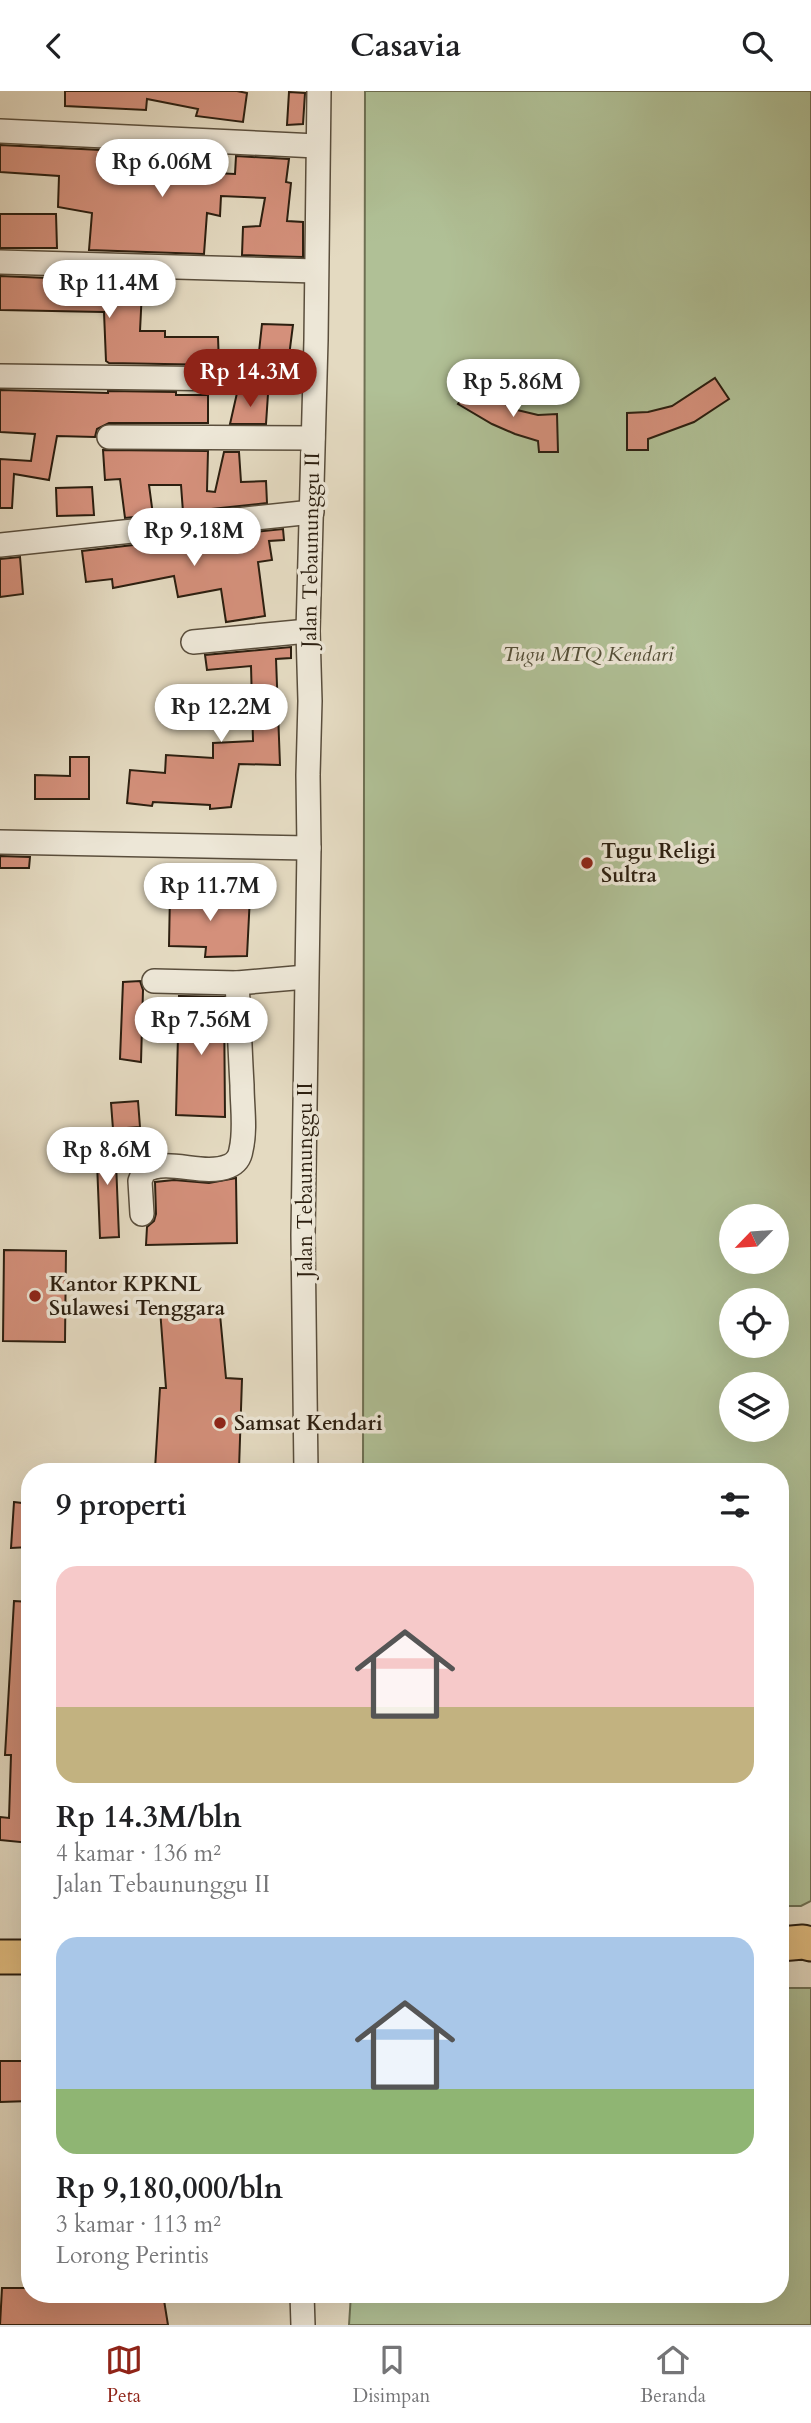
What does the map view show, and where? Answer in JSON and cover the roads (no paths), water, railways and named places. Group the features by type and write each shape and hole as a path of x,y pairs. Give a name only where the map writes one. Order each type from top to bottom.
{"highway":[{"path":"0,1957 21,1957"}],"street":[{"name":"Jalan Tebaununggu II","path":"306,1463 303,1235 309,848 308,631 319,91"},
{"path":"0,131 317,146"},
{"path":"0,262 316,271"},
{"path":"0,376 314,380"},
{"path":"109,437 313,438"},
{"path":"0,545 312,512"},
{"path":"193,642 308,631"},
{"path":"0,842 309,848"},
{"path":"154,981 237,983 306,977"},
{"path":"142,1214 141,1181 144,1171 150,1167 212,1170 228,1167 239,1156 244,1129 237,983"},
{"path":"302,2303 303,2325"},
{"path":"318,2303 318,2325"}],"place":[{"name":"Tugu Religi Sultra","path":"587,863"},
{"name":"Kantor KPKNL Sulawesi Tenggara","path":"35,1296"},
{"name":"Samsat Kendari","path":"220,1423"}],"park label":[{"name":"Tugu MTQ Kendari","path":"588,654"}]}
